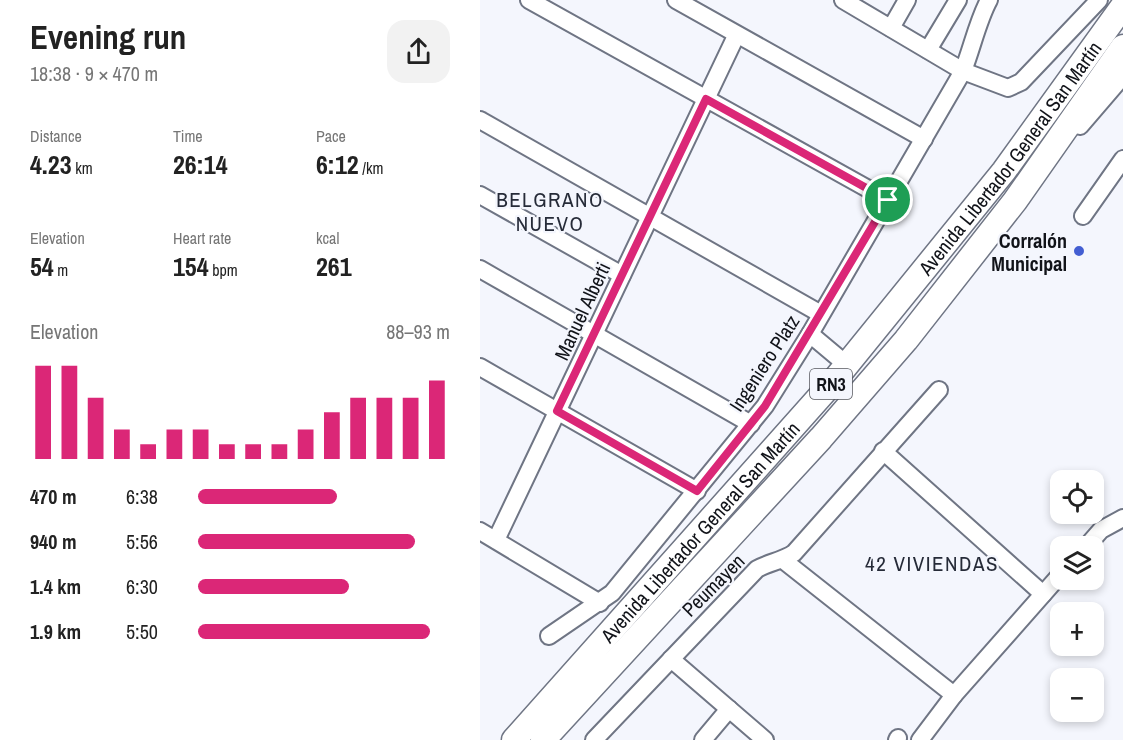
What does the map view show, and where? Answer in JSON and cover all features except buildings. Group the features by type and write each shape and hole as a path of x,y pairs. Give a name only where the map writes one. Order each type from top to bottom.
{"highway":[{"name":"Avenida Libertador General San Martín","path":"514,740 847,365 1005,171 1123,6"},
{"name":"Avenida Libertador General San Martín","path":"543,740 863,392 1015,201 1123,47"}],"street":[{"path":"529,0 888,200"},
{"path":"676,0 736,36 924,139"},
{"path":"843,0 963,71 993,84 1014,87 1073,30 1099,0"},
{"path":"891,28 907,0"},
{"path":"928,50 958,0"},
{"name":"Ingeniero Platz","path":"549,636 612,593 765,406 810,334 963,71 980,27 979,17 989,0"},
{"name":"Manuel Alberti","path":"488,541 557,411 736,36"},
{"path":"1015,201 1123,76"},
{"path":"480,120 821,314"},
{"path":"1083,216 1123,159"},
{"path":"480,195 622,275"},
{"path":"480,269 751,424"},
{"path":"810,334 847,365"},
{"path":"480,367 697,491"},
{"name":"Peumayen","path":"594,740 757,569 771,561 783,560 794,553 939,390"},
{"path":"883,451 1043,594"},
{"path":"1096,536 1101,530 1123,518"},
{"path":"480,531 488,541 600,603"},
{"path":"783,560 954,695"},
{"path":"920,740 954,695 1050,586"},
{"path":"671,658 765,740"},
{"path":"703,740 729,709"}],"place":[{"name":"Corralón Municipal","path":"1079,251"}],"district":[{"name":"BELGRANO NUEVO","path":"550,211"},
{"name":"42 VIVIENDAS","path":"932,563"}],"route":[{"path":"706,99 888,200 765,406 697,491 557,411 706,99"}]}
